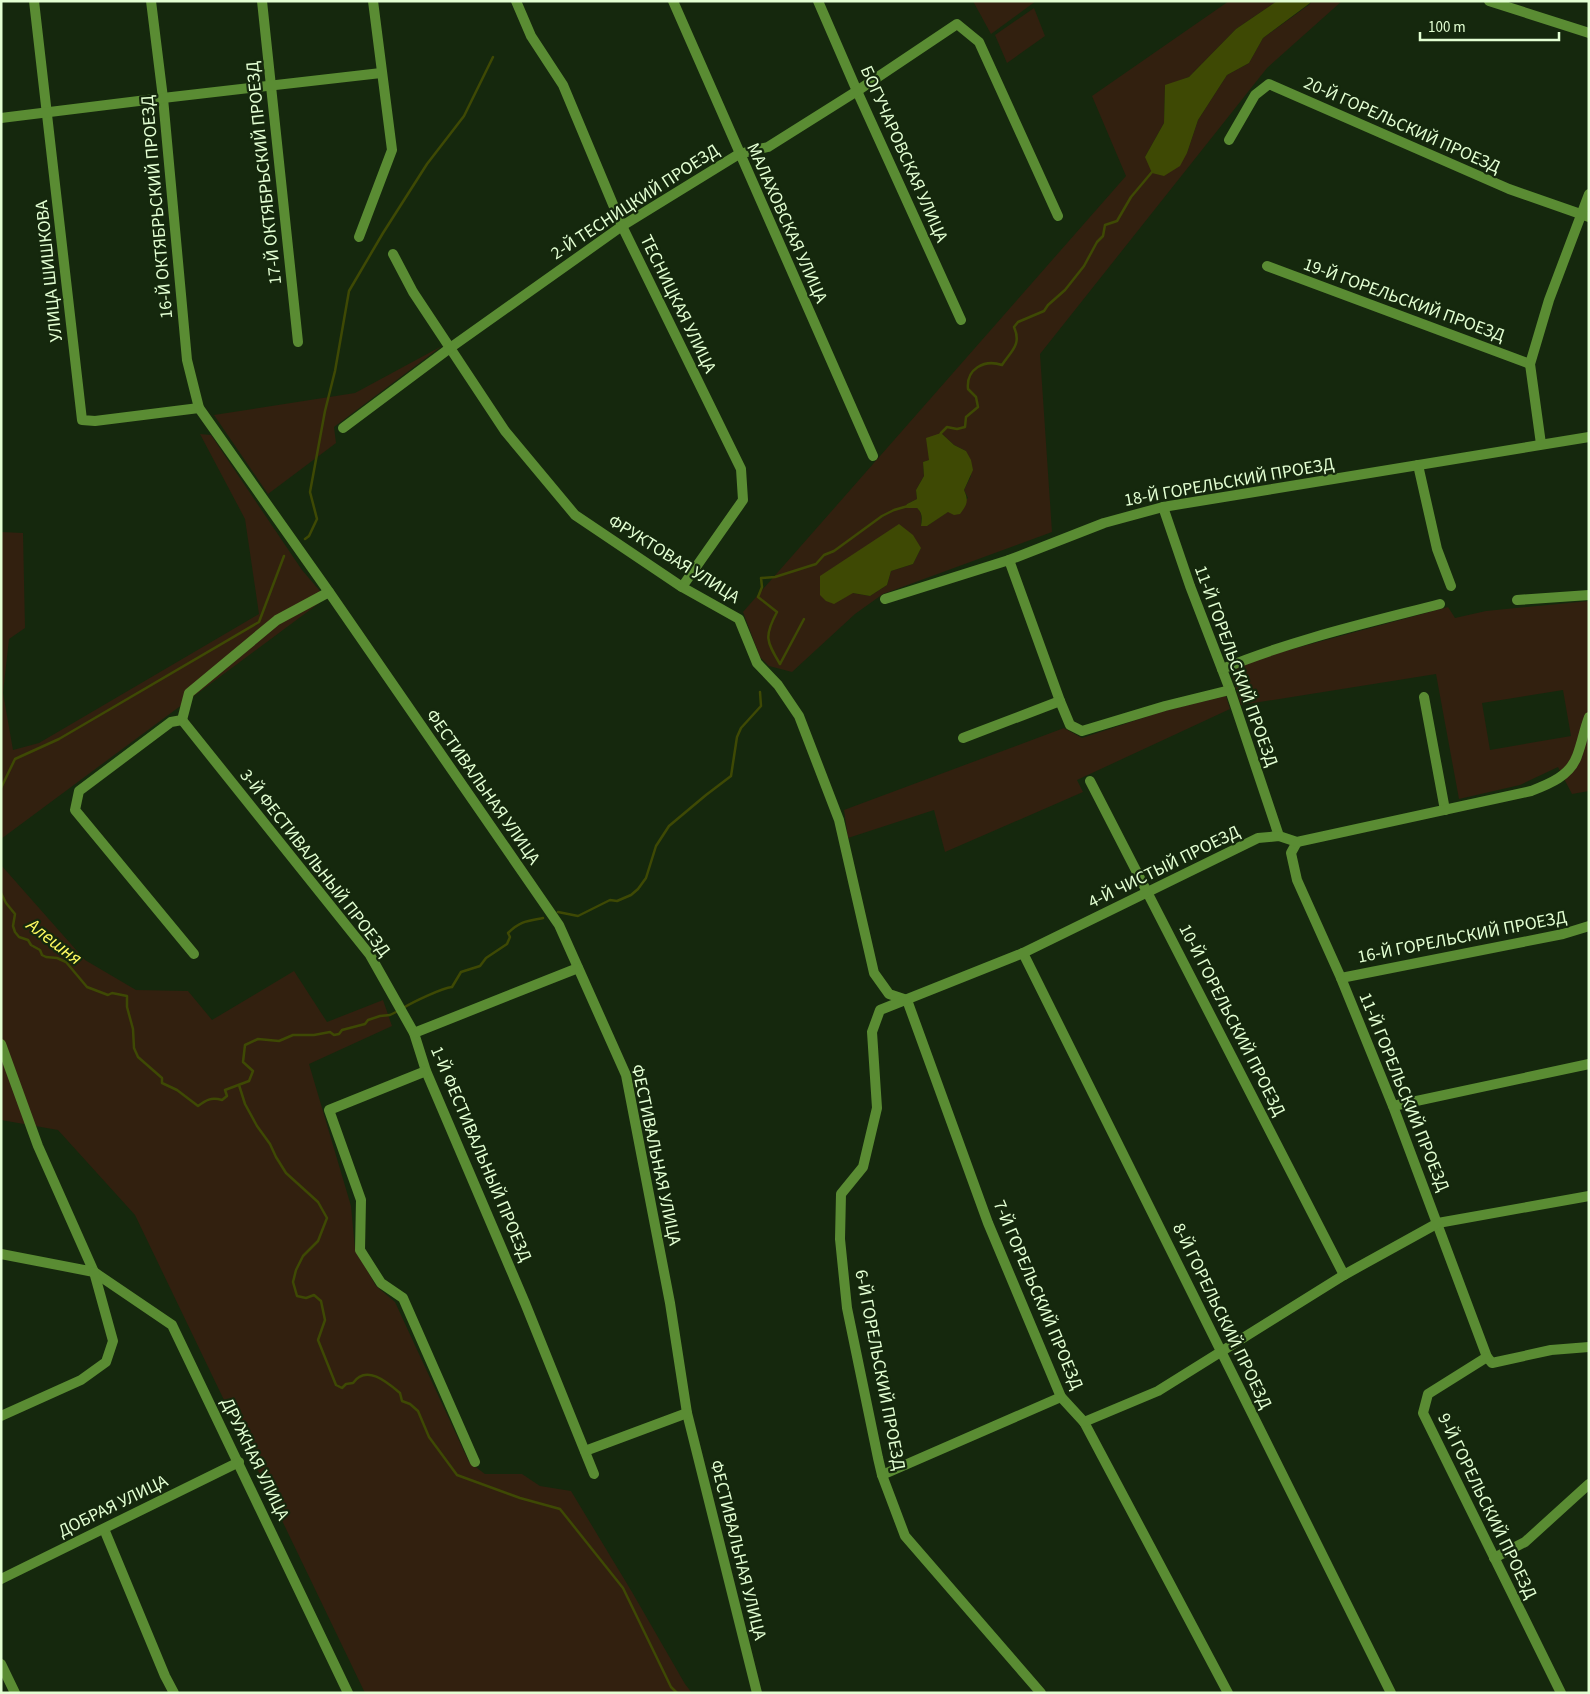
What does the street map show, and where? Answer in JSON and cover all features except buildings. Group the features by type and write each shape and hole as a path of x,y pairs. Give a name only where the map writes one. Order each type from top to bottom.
{"street":[{"name":"УЛИЦА ШИШКОВА","path":"34,1 82,420 95,421 199,408"},
{"name":"16-Й ОКТЯБРЬСКИЙ ПРОЕЗД","path":"151,1 163,98 187,360 199,408"},
{"name":"17-Й ОКТЯБРЬСКИЙ ПРОЕЗД","path":"262,1 298,342"},
{"path":"359,238 392,150 373,1"},
{"name":"ТЕСНИЦКАЯ УЛИЦА","path":"516,1 531,36 563,85 622,226 741,469 743,500 682,587"},
{"name":"МАЛАХОВСКАЯ УЛИЦА","path":"673,1 873,456"},
{"name":"БОГУЧАРОВСКАЯ УЛИЦА","path":"818,1 961,320"},
{"path":"1489,1 1589,33"},
{"name":"2-Й ТЕСНИЦКИЙ ПРОЕЗД","path":"343,428 450,348 622,226 739,154 768,147 857,91 957,24 979,42 1058,216"},
{"path":"1,118 381,73"},
{"name":"20-Й ГОРЕЛЬСКИЙ ПРОЕЗД","path":"1229,140 1256,95 1268,84 1509,189 1584,216"},
{"path":"1541,444 1530,364 1549,300 1584,216 1589,194"},
{"name":"ФРУКТОВАЯ УЛИЦА","path":"393,254 413,292 504,431 575,515 682,587 739,619 757,663 778,685 799,716 839,820 874,973 889,994 907,1000"},
{"name":"19-Й ГОРЕЛЬСКИЙ ПРОЕЗД","path":"1267,266 1530,364"},
{"name":"ФЕСТИВАЛЬНАЯ УЛИЦА","path":"199,408 559,925 626,1075 670,1303 687,1413 756,1693"},
{"name":"18-Й ГОРЕЛЬСКИЙ ПРОЕЗД","path":"885,599 1009,560 1104,522 1163,507 1589,437"},
{"path":"1418,465 1437,549 1452,586"},
{"name":"11-Й ГОРЕЛЬСКИЙ ПРОЕЗД","path":"1163,507 1190,586 1230,690 1279,836"},
{"path":"1009,560 1070,725 1082,731 1165,706 1230,690"},
{"path":"194,954 75,810 79,791 172,722 182,720 189,693 277,620 328,592"},
{"path":"1517,600 1589,595"},
{"path":"1222,669 1258,654 1440,604"},
{"path":"1424,697 1445,810"},
{"path":"963,738 1060,701"},
{"path":"1297,842 1445,810 1531,790 1551,783 1567,771 1577,757 1589,718"},
{"name":"3-Й ФЕСТИВАЛЬНЫЙ ПРОЕЗД","path":"182,720 370,955 414,1033"},
{"name":"10-Й ГОРЕЛЬСКИЙ ПРОЕЗД","path":"1090,781 1344,1275"},
{"name":"4-Й ЧИСТЫЙ ПРОЕЗД","path":"907,1000 1023,954 1258,838 1279,836 1297,842"},
{"name":"11-Й ГОРЕЛЬСКИЙ ПРОЕЗД","path":"1297,842 1291,853 1297,880 1393,1106 1487,1357"},
{"name":"16-Й ГОРЕЛЬСКИЙ ПРОЕЗД","path":"1340,978 1563,934 1589,926"},
{"name":"8-Й ГОРЕЛЬСКИЙ ПРОЕЗД","path":"1023,954 1391,1693"},
{"name":"1-Й ФЕСТИВАЛЬНЫЙ ПРОЕЗД","path":"578,968 414,1033 426,1071 526,1303 594,1474"},
{"name":"7-Й ГОРЕЛЬСКИЙ ПРОЕЗД","path":"907,1000 988,1224 1061,1397 1084,1422 1228,1693"},
{"name":"6-Й ГОРЕЛЬСКИЙ ПРОЕЗД","path":"907,1000 880,1010 872,1032 877,1108 863,1167 841,1194 840,1239 847,1308 882,1475 905,1536 1041,1693"},
{"path":"1,1044 38,1146 94,1272 113,1341 106,1362 82,1380 1,1416"},
{"path":"1393,1106 1589,1064"},
{"path":"426,1071 330,1110 360,1200 360,1250 381,1282 403,1298 474,1462"},
{"path":"1084,1422 1158,1391 1344,1275 1438,1223 1589,1196"},
{"path":"1,1254 94,1272"},
{"name":"ДРУЖНАЯ УЛИЦА","path":"94,1272 172,1325 348,1693"},
{"path":"1487,1357 1492,1363 1551,1350 1589,1347"},
{"name":"9-Й ГОРЕЛЬСКИЙ ПРОЕЗД","path":"1487,1357 1428,1394 1424,1413 1561,1693"},
{"path":"882,1475 1061,1397"},
{"path":"585,1451 687,1413"},
{"name":"ДОБРАЯ УЛИЦА","path":"1,1579 238,1462"},
{"path":"1494,1558 1525,1542 1589,1484"},
{"path":"104,1529 165,1676 174,1693"},
{"path":"1,1664 15,1693"}],"shaded area":[{"path":"973,1 1036,1 991,34"},
{"path":"1229,1 1277,1 1236,29 1189,77 1165,86 1164,123 1145,157 1187,153 1198,120 1227,75 1249,63 1263,38 1310,4 1311,1 1342,1 1267,68 1040,354 1052,532 883,594 855,614 792,672 769,666 760,657 743,612 1126,176 1092,96","holes":["941,433 954,445 966,451 971,476 964,490 968,498 927,526 921,526 919,510 911,508 907,504 917,499 916,490 924,476 923,462 929,460","921,548 913,564 891,571 887,585 870,596 853,593"]},
{"path":"1277,1 1311,1 1263,38 1249,63 1227,75 1198,120 1187,153 1180,166 1164,176 1152,173 1145,157 1164,123 1165,85 1189,77 1236,29"},
{"path":"1034,8 1045,36 1007,63 995,35"},
{"path":"442,346 334,427 336,443 268,494 214,415 355,393"},
{"path":"941,433 954,445 966,451 971,460 973,470 964,490 966,503 960,514 954,515 948,512 927,526 921,526 922,516 919,510 917,508 905,508 907,504 917,499 916,490 924,476 923,462 929,460 926,438"},
{"path":"200,434 211,435 302,570 326,598 1,839 1,532 23,533 25,628 9,639 3,693 13,750 39,743 259,614 245,519"},
{"path":"899,524 913,535 921,548 913,564 891,571 887,585 870,596 853,593 834,604 826,601 820,595 820,576"},
{"path":"1589,601 1589,791 1572,794 1558,767 1520,785 1459,799 1436,674 1241,705 1232,675 1238,668 1259,658 1448,607 1455,618 1486,611","holes":["1563,690 1571,736 1490,750 1482,703"]},
{"path":"1226,696 1230,709 1077,780 1083,792 945,852 934,810 848,838 844,810 1064,728 1082,738 1167,710"},
{"path":"1,865 85,960 136,990 188,991 212,1020 294,971 327,1022 383,1000 392,1026 309,1064 351,1206 355,1249 376,1286 395,1302 469,1462 485,1474 522,1474 540,1486 571,1491 692,1693 365,1693 135,1215 58,1130 1,1120"}],"waterway":[{"path":"305,539 309,536 317,519 310,492 349,291 427,164 464,116 493,57"},
{"path":"940,436 947,427 957,429 965,427 966,417 978,407 976,397 968,389 968,382 973,371 989,363 1002,365 1016,343 1014,327 1018,322 1044,311 1065,290 1084,266 1097,242 1103,236 1105,225 1117,221 1131,197 1152,172"},
{"path":"780,664 769,644 768,638 770,627 777,612 758,597 762,587 761,578 775,577 816,564 824,555 834,551 882,516 908,506"},
{"path":"1,788 15,759 59,739 259,622 284,556"},
{"path":"780,664 804,619"},
{"path":"558,912 578,916 610,900 617,901 631,895 638,889 646,878 656,846 669,826 731,776 737,737 741,728 761,706 760,692"},
{"name":"Алешня","path":"1,893 15,914 13,926 19,937 28,940 31,945 40,950 42,955 66,962 87,987 108,995 112,993 127,996 127,1007 133,1029 134,1048 138,1057 162,1078 162,1083 177,1090 198,1106 209,1100 222,1100 227,1096 225,1090 249,1081 253,1071 243,1062 245,1045 258,1039 279,1041 293,1035 314,1035 330,1032 334,1035 339,1034 342,1030 365,1024 368,1020 390,1015 398,1011"},
{"path":"403,1008 420,999 452,987 461,972 480,966 486,958 507,944 510,937 508,933 512,929 524,922 543,918"},
{"path":"239,1085 245,1104 286,1173 318,1202 327,1218 318,1241 303,1256 296,1270 293,1282 297,1296 306,1298 314,1295 321,1301 325,1320 318,1340 336,1385 342,1388 364,1375 370,1375 383,1380 400,1393 402,1401 410,1404 418,1411 429,1437 457,1475 520,1498 560,1509 623,1588 671,1687 677,1693"}]}
